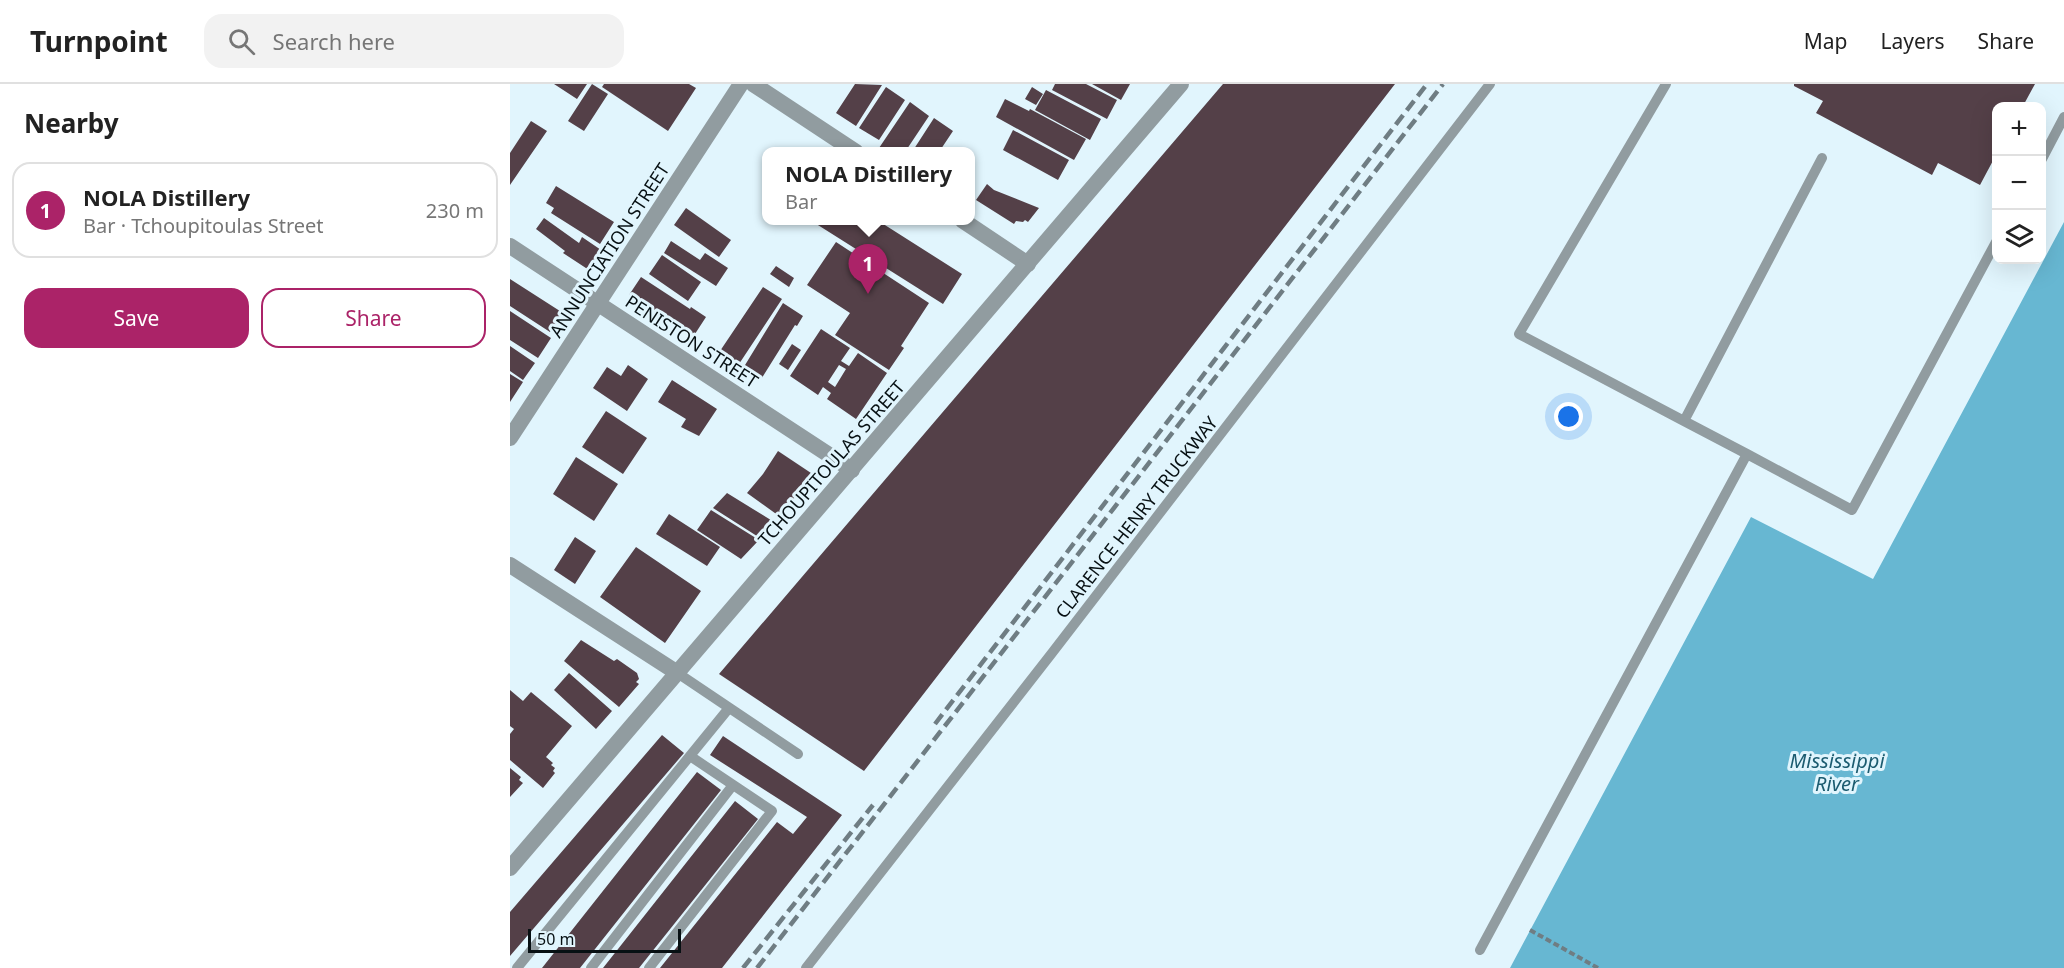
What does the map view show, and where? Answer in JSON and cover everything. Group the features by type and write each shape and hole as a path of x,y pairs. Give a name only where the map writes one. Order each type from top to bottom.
{"street":[{"name":"ANNUNCIATION STREET","path":"510,438 741,84"},
{"path":"753,84 848,147"},
{"name":"TCHOUPITOULAS STREET","path":"510,868 1181,84"},
{"path":"970,225 1028,264"},
{"name":"PENISTON STREET","path":"510,246 852,470"},
{"path":"510,566 676,672"}],"lane":[{"name":"CLARENCE HENRY TRUCKWAY","path":"806,968 1490,84"},
{"path":"1666,84 1519,334 1852,510 1992,249"},
{"path":"2044,156 2064,117"},
{"path":"1684,421 1822,158"},
{"path":"1480,950 1748,454"},
{"path":"676,672 798,754"},
{"path":"517,968 729,708"},
{"path":"649,968 772,811 690,756"},
{"path":"591,968 733,785"}],"path":[{"path":"1530,930 1598,968"}],"water":[{"name":"Mississippi River","path":"2064,222 2064,968 1510,968 1751,517 1873,579 2042,264 2046,264 2046,256"}],"building":[{"path":"554,84 587,84 577,99"},
{"path":"592,84 608,94 584,131 568,121"},
{"path":"604,84 689,84 696,88 668,131 602,87"},
{"path":"855,84 882,85 856,126 836,113"},
{"path":"1055,84 1086,84 1117,100 1107,119 1052,90"},
{"path":"1092,84 1130,84 1121,100"},
{"path":"1223,84 1395,84 864,771 719,674"},
{"path":"1794,84 2035,84 2025,102 1992,102 1992,162 1980,185 1938,163 1932,175 1816,113 1823,101"},
{"path":"886,87 905,100 879,140 859,128"},
{"path":"1032,87 1043,94 1036,105 1025,99"},
{"path":"1046,90 1101,119 1090,140 1035,110"},
{"path":"1005,99 1029,111 1030,109 1086,139 1074,160 996,117"},
{"path":"910,102 929,116 908,147 880,147"},
{"path":"934,118 953,131 942,147 915,147"},
{"path":"531,121 547,131 510,185 510,153"},
{"path":"1013,130 1069,160 1058,180 1003,150"},
{"path":"987,184 994,190 1039,208 1028,222 1016,221 1014,224 976,200"},
{"path":"556,186 614,222 600,244 551,213 554,208 546,203"},
{"path":"686,208 731,240 719,257 674,225"},
{"path":"544,218 579,243 582,237 604,252 592,272 563,253 565,251 536,229"},
{"path":"818,225 885,225 962,274 943,304"},
{"path":"671,241 700,260 705,253 728,268 716,286 664,253"},
{"path":"836,242 929,303 901,346 904,348 889,370 835,335 850,313 807,285"},
{"path":"662,255 701,282 688,301 649,274"},
{"path":"776,266 794,278 789,287 770,274"},
{"path":"641,277 706,317 693,337 629,295"},
{"path":"510,279 563,313 550,332 510,306"},
{"path":"763,287 782,299 737,367 718,354"},
{"path":"783,303 803,316 760,381 742,370"},
{"path":"510,311 551,338 538,358 510,340"},
{"path":"821,329 850,348 841,361 849,366 858,353 887,373 856,419 827,399 831,393 823,387 818,395 790,376","holes":["839,365 846,369 835,387 828,382"]},
{"path":"792,344 801,350 788,370 779,364"},
{"path":"510,346 535,363 523,380 510,371"},
{"path":"628,365 648,379 627,411 593,388 607,367 621,376"},
{"path":"510,374 523,382 510,402"},
{"path":"672,380 717,409 699,436 681,427 686,419 658,402"},
{"path":"606,411 647,438 623,474 582,447"},
{"path":"778,451 814,475 779,516 747,493"},
{"path":"576,457 618,484 594,521 553,494"},
{"path":"727,493 774,522 760,538 713,508"},
{"path":"711,510 759,540 741,559 697,530"},
{"path":"669,514 720,547 707,566 656,534"},
{"path":"575,537 596,551 575,584 554,570"},
{"path":"636,547 701,591 665,643 600,597"},
{"path":"581,640 614,661 617,659 637,673 639,679 636,682 639,684 619,707 564,661"},
{"path":"569,673 612,711 596,729 554,690"},
{"path":"510,690 523,701 531,692 572,726 546,757 553,763 551,765 555,768 553,771 555,773 543,788 510,760 510,734 514,729 510,726"},
{"path":"662,735 684,753 510,956 510,912"},
{"path":"723,736 842,815 722,968 660,968 777,822 793,834 807,817 710,755"},
{"path":"510,768 521,777 519,780 523,783 510,797"},
{"path":"697,772 721,790 580,968 542,968"},
{"path":"735,801 758,819 639,968 603,968"}],"railway":[{"path":"935,724 1427,84"},
{"path":"757,968 1443,84"},
{"path":"743,968 873,805"}],"place":[{"name":"NOLA Distillery","path":"868,294"}]}
